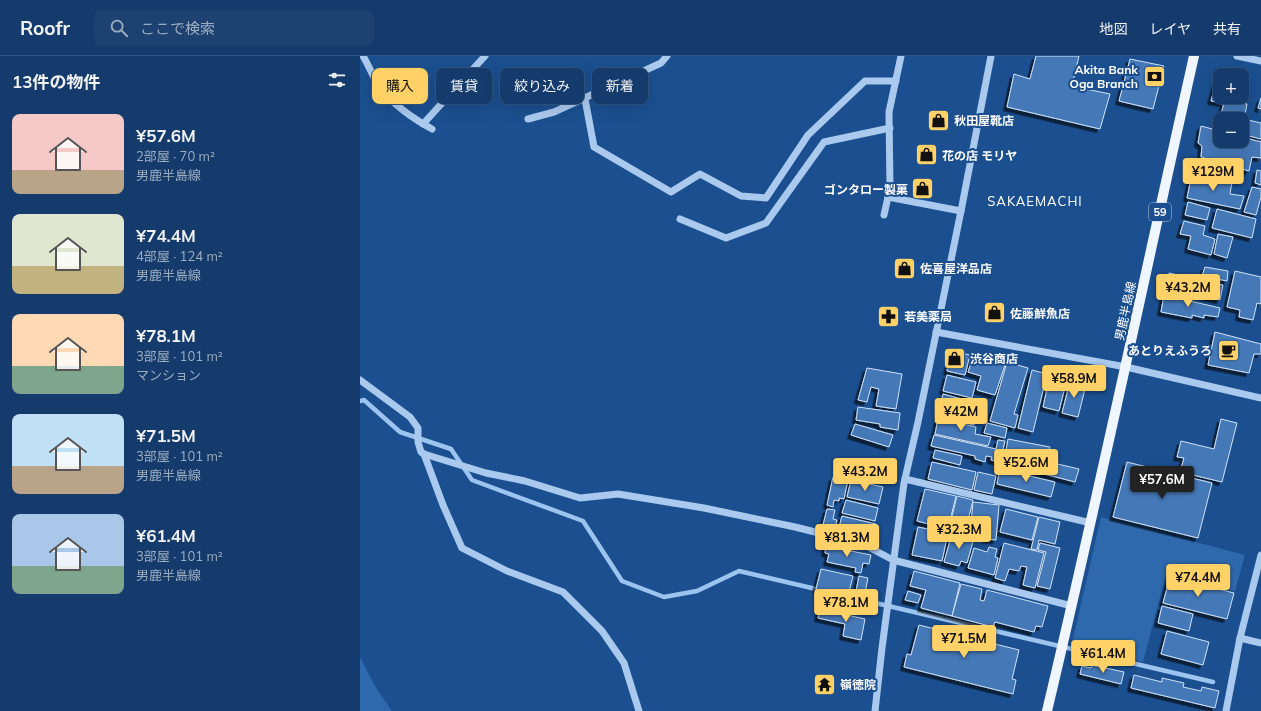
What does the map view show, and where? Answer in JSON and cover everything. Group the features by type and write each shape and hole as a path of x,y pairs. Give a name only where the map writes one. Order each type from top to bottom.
{"main road":[{"name":"男鹿半島線","path":"1047,711 1126,367 1194,56"}],"street":[{"path":"363,56 380,88 396,105 413,119 432,129"},
{"path":"423,124 485,56"},
{"path":"528,119 554,112 585,98 661,63 667,56"},
{"path":"884,216 890,188 889,112 901,56"},
{"path":"875,711 893,560 905,479 961,211 991,56"},
{"path":"1237,56 1261,61"},
{"path":"585,98 594,148 671,192 700,174 741,196 766,198 808,135 865,81 896,81"},
{"path":"680,218 726,238 766,223 824,142 890,128"},
{"path":"888,198 961,211"},
{"path":"936,332 1126,367 1261,398"},
{"path":"360,380 410,417 418,428 418,442 421,452 424,454 443,505 462,548 507,571 563,592 602,631 624,663 639,711"},
{"path":"424,454 486,473 525,481 580,498 618,494 704,508 795,527 863,544 893,560 1072,606"},
{"path":"905,479 1091,522"},
{"path":"1226,711 1240,638 1261,555"},
{"path":"1240,638 1261,643"}],"shaded area":[{"path":"1101,517 1245,555 1235,591 1166,574 1143,662 1072,643"},
{"path":"360,657 375,686 392,711 360,711"}],"building":[{"path":"1036,56 1079,56 1072,86 1110,94 1100,129 1007,107 1014,74 1030,79"},
{"path":"1130,59 1164,66 1153,109 1119,101"},
{"path":"1261,98 1261,109 1258,108"},
{"path":"1224,104 1247,104 1246,112 1222,112"},
{"path":"1249,120 1261,123 1261,139 1249,136"},
{"path":"1201,126 1213,129 1213,148 1249,148 1249,139 1261,142 1261,158 1252,157 1249,171 1201,157 1202,146 1198,143"},
{"path":"1257,170 1261,171 1261,185 1255,183"},
{"path":"1192,173 1232,182 1230,194 1244,196 1240,209 1187,198"},
{"path":"1252,187 1261,189 1261,197 1256,215 1244,212"},
{"path":"1188,202 1210,208 1207,220 1185,215"},
{"path":"1217,209 1256,219 1252,238 1212,228"},
{"path":"1184,221 1205,226 1203,235 1215,239 1211,255 1188,249 1191,236 1180,234"},
{"path":"1218,234 1233,237 1227,258 1214,254"},
{"path":"1205,267 1228,271 1227,281 1202,276"},
{"path":"1235,271 1261,277 1261,304 1257,303 1253,320 1239,317 1240,310 1227,307"},
{"path":"1169,273 1223,285 1220,300 1165,288"},
{"path":"1164,295 1220,308 1218,317 1204,315 1204,318 1192,315 1192,318 1161,312"},
{"path":"1215,332 1261,344 1261,354 1254,354 1249,373 1208,365"},
{"path":"952,351 970,355 965,375 947,371"},
{"path":"974,355 1005,365 995,395 977,390 981,376 968,372"},
{"path":"1007,362 1028,368 1014,414 1018,415 1015,428 990,421"},
{"path":"867,368 902,374 896,409 876,406 879,389 871,387 867,402 858,400"},
{"path":"1032,370 1047,374 1033,432 1018,428"},
{"path":"947,375 976,382 972,398 943,391"},
{"path":"1050,375 1067,379 1059,411 1043,407"},
{"path":"1070,381 1086,385 1078,417 1062,413"},
{"path":"943,394 969,401 966,415 976,417 974,425 938,416"},
{"path":"858,407 900,413 898,430 880,427 880,424 856,420"},
{"path":"938,419 976,427 975,434 991,437 988,446 935,434"},
{"path":"1221,419 1237,423 1222,482 1180,472 1184,458 1177,457 1181,441 1214,449"},
{"path":"987,423 1007,428 1005,438 984,433"},
{"path":"855,424 893,435 889,447 851,435"},
{"path":"934,435 996,449 998,440 1005,441 1000,462 991,460 992,457 986,456 985,462 975,459 975,456 931,446"},
{"path":"1008,439 1050,447 1048,459 1006,450"},
{"path":"935,450 962,456 960,465 933,458"},
{"path":"1006,452 1024,457 1022,467 1003,462"},
{"path":"1032,458 1079,469 1075,482 1029,470"},
{"path":"932,462 976,472 972,490 928,479"},
{"path":"1127,462 1212,483 1198,538 1113,517"},
{"path":"1000,469 1055,482 1051,497 997,484"},
{"path":"978,472 996,476 992,494 974,490"},
{"path":"833,477 848,480 844,499 839,498 839,501 834,500 833,507 827,505"},
{"path":"851,480 883,487 879,504 847,497"},
{"path":"925,489 956,496 948,529 917,521"},
{"path":"957,496 973,500 965,533 949,529"},
{"path":"846,500 878,508 875,521 842,513"},
{"path":"973,502 999,505 996,540 986,539 987,529 977,528 977,534 970,534"},
{"path":"827,509 835,510 833,519 837,520 834,532 822,529"},
{"path":"1006,509 1038,517 1032,540 1000,532"},
{"path":"842,516 876,524 874,533 871,532 869,539 838,531"},
{"path":"1039,517 1060,522 1055,544 1039,540 1037,550 1031,549"},
{"path":"918,527 948,533 942,561 912,555"},
{"path":"964,535 974,538 967,563 961,561 959,566 944,562 951,537 962,540"},
{"path":"1004,543 1044,553 1035,588 1023,585 1027,567 1021,566 1019,571 1009,569 1005,581 995,578"},
{"path":"1040,543 1060,548 1050,589 1037,586 1046,552 1038,550"},
{"path":"826,546 871,555 869,564 863,563 861,573 855,572 856,568 827,562 829,554 825,553"},
{"path":"989,547 997,549 995,557 998,558 994,575 968,568 974,548 987,552"},
{"path":"821,569 853,576 848,596 816,589"},
{"path":"914,571 960,583 952,616 921,608 926,590 910,586"},
{"path":"859,576 868,578 864,598 855,596"},
{"path":"1170,577 1234,593 1227,619 1163,603"},
{"path":"961,584 982,589 980,600 984,601 987,590 1048,606 1042,627 1036,626 1034,632 995,622 993,627 952,616"},
{"path":"908,591 921,595 918,603 905,600"},
{"path":"1162,606 1193,614 1189,631 1158,623"},
{"path":"820,609 865,619 861,640 843,636 845,624 818,618"},
{"path":"919,625 1019,650 1012,679 1016,680 1013,694 904,667 907,654 911,655"},
{"path":"1167,631 1209,642 1203,665 1161,654"},
{"path":"1092,665 1124,672 1121,684 1080,674 1082,666 1091,668"},
{"path":"1134,675 1162,682 1162,678 1184,683 1183,687 1201,691 1202,687 1219,691 1215,708 1131,688"}],"waterway":[{"path":"360,401 364,400 400,432 451,449 472,480 583,521 622,581 664,597 697,591 739,571 1213,682"}],"place":[{"name":"Akita Bank Oga Branch","path":"1154,76"},
{"name":"秋田屋靴店","path":"938,120"},
{"name":"花の店 モリヤ","path":"926,155"},
{"name":"ゴンタロー製菓","path":"923,189"},
{"name":"佐喜屋洋品店","path":"904,268"},
{"name":"佐藤鮮魚店","path":"995,313"},
{"name":"若美薬局","path":"889,316"},
{"name":"あとりえふうろ","path":"1228,350"},
{"name":"渋谷商店","path":"955,358"},
{"name":"嶺徳院","path":"824,684"}],"district":[{"name":"SAKAEMACHI","path":"1035,201"}]}
